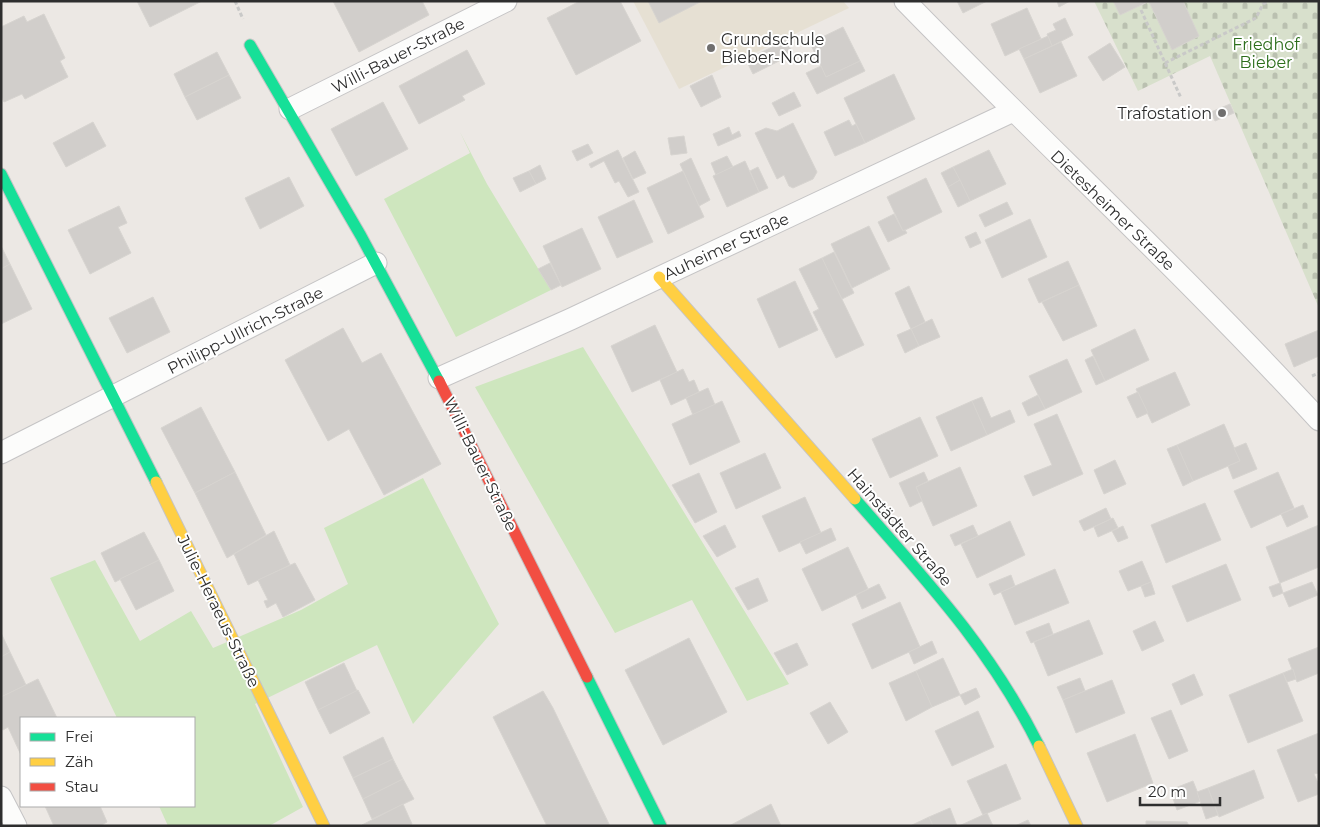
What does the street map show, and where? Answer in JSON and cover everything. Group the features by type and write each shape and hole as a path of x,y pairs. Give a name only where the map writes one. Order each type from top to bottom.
{"street":[{"name":"Willi-Bauer-Straße","path":"290,109 506,1"},
{"name":"Dietesheimer Straße","path":"906,1 1013,111 1167,261 1319,420"},
{"name":"Willi-Bauer-Straße","path":"250,46 290,109 438,378 661,826"},
{"name":"Auheimer Straße","path":"438,378 659,278 1013,111"},
{"path":"1,174 114,397"},
{"name":"Philipp-Ullrich-Straße","path":"1,453 376,263"},
{"name":"Hainstädter Straße","path":"659,278 942,598 975,638 1008,690 1077,826"},
{"name":"Julie-Heraeus-Straße","path":"114,397 324,826"},
{"path":"1,797 16,826"}],"path":[{"path":"1165,63 1256,18 1263,4 1269,1"},
{"path":"1141,10 1181,98"}],"shaded area":[{"name":"Grundschule Bieber-Nord","path":"633,1 843,1 849,8 679,89"}],"green space":[{"name":"Friedhof Bieber","path":"1094,1 1319,1 1319,308 1210,56 1138,91"},
{"path":"460,132 487,184 551,290 456,337 384,199 470,153"},
{"path":"583,347 789,684 747,701 692,600 615,633 475,387"},
{"path":"423,478 499,624 413,724 377,645 255,704 303,807 269,826 168,826 159,807 195,807 195,717 117,717 50,578 95,560 140,641 191,611 213,648 301,610 348,584 324,528"}],"building":[{"path":"137,1 202,1 150,27"},
{"path":"333,1 422,1 429,15 359,52"},
{"path":"580,1 620,1 641,41 576,75 547,18"},
{"path":"648,1 702,1 659,23"},
{"path":"957,1 987,1 963,13"},
{"path":"1057,1 1070,1 1059,7"},
{"path":"1113,1 1150,1 1120,15"},
{"path":"1183,1 1199,36 1172,50 1149,2"},
{"path":"1027,8 1041,39 1005,56 991,24"},
{"path":"44,14 65,58 60,61 68,77 25,99 22,94 4,102 1,96 1,27 24,16 27,22"},
{"path":"1065,18 1073,35 1052,46 1047,34 1056,30 1053,24"},
{"path":"843,27 860,61 826,77 810,43"},
{"path":"1048,36 1052,46 1024,59 1019,49"},
{"path":"786,40 793,54 753,74 746,60"},
{"path":"1061,42 1077,76 1040,93 1024,59"},
{"path":"1110,43 1125,67 1103,81 1088,57"},
{"path":"467,50 485,84 462,96 465,100 419,124 399,86"},
{"path":"217,52 229,75 185,97 174,74"},
{"path":"860,61 865,71 817,94 806,73 821,66 826,77"},
{"path":"894,74 915,119 865,143 844,98"},
{"path":"229,75 241,98 197,120 185,97"},
{"path":"712,75 721,97 701,107 690,86"},
{"path":"794,92 801,106 779,116 772,103"},
{"path":"383,102 408,149 356,176 331,129"},
{"name":"Trafostation","path":"1230,104 1234,113 1215,121 1211,112"},
{"path":"849,120 852,126 856,124 865,143 835,156 824,132"},
{"path":"93,122 106,146 66,167 53,143"},
{"path":"793,123 817,172 813,179 793,188 789,186 784,175 777,179 755,133 766,128 777,131"},
{"path":"729,127 732,135 739,131 741,136 718,146 713,134"},
{"path":"684,136 687,153 671,155 668,138"},
{"path":"588,144 593,153 577,161 572,151"},
{"path":"618,150 639,192 628,197 619,181 615,183 604,161 591,168 589,164"},
{"path":"989,150 1006,184 970,201 953,167"},
{"path":"635,151 646,173 633,179 623,158"},
{"path":"727,156 733,167 716,175 711,163"},
{"path":"691,158 710,200 699,206 680,164"},
{"path":"745,161 759,192 727,207 713,176"},
{"path":"540,165 546,179 536,184 529,171"},
{"path":"758,167 768,188 759,192 750,171"},
{"path":"953,167 960,180 948,187 941,173"},
{"path":"529,171 536,184 520,192 513,178"},
{"path":"683,171 704,217 668,234 647,188"},
{"path":"289,177 304,206 260,229 245,198"},
{"path":"926,178 942,212 903,231 887,197"},
{"path":"960,180 970,201 958,207 948,187"},
{"path":"634,200 653,242 617,258 598,217"},
{"path":"1007,202 1013,214 985,227 979,215"},
{"path":"119,206 127,223 118,227 131,253 90,274 68,230"},
{"path":"894,214 903,231 905,230 907,233 888,242 878,222"},
{"path":"1030,219 1047,257 1002,278 985,240"},
{"path":"869,226 890,269 852,288 831,244"},
{"path":"582,228 601,269 562,287 543,246"},
{"path":"976,232 981,243 970,248 965,237"},
{"path":"1,246 10,264 1,269"},
{"path":"834,252 854,293 842,299 822,258"},
{"path":"822,258 864,345 836,358 813,312 819,309 799,269"},
{"path":"1068,261 1079,285 1039,303 1028,279"},
{"path":"550,263 561,285 551,290 538,269"},
{"path":"10,264 32,309 1,324 1,269"},
{"path":"795,281 818,330 779,348 757,299"},
{"path":"1079,285 1097,326 1063,341 1042,302"},
{"path":"909,286 925,322 911,329 895,293"},
{"path":"153,297 170,332 127,353 109,318"},
{"path":"932,319 940,337 919,346 911,329"},
{"path":"655,325 677,372 632,392 611,346"},
{"path":"343,328 362,363 381,353 441,464 384,495 349,429 328,441 285,360"},
{"path":"911,329 919,346 905,353 897,335"},
{"path":"1135,329 1149,360 1105,381 1091,350"},
{"path":"1319,330 1319,356 1294,367 1285,344"},
{"path":"1093,356 1105,381 1096,385 1085,360"},
{"path":"1067,359 1082,392 1045,409 1029,376"},
{"path":"683,369 689,382 694,380 699,392 671,405 660,380"},
{"path":"1175,372 1190,405 1152,423 1136,389"},
{"path":"708,388 715,405 693,415 686,398"},
{"path":"1138,392 1148,413 1137,418 1127,397"},
{"path":"1038,395 1045,409 1028,416 1022,403"},
{"path":"982,397 991,418 1010,410 1015,422 987,435 972,401"},
{"path":"722,401 740,442 690,465 672,424"},
{"path":"972,401 987,435 951,451 936,417"},
{"path":"201,407 235,472 195,493 161,428"},
{"path":"1057,414 1083,474 1033,496 1024,476 1052,465 1034,424"},
{"path":"920,417 938,456 890,478 872,439"},
{"path":"1224,424 1240,461 1193,481 1177,445"},
{"path":"1246,443 1257,469 1233,479 1228,466 1240,461 1234,448"},
{"path":"1177,445 1193,481 1183,486 1167,449"},
{"path":"765,453 781,488 736,509 720,473"},
{"path":"1115,460 1126,484 1104,494 1094,470"},
{"path":"960,467 977,506 933,526 916,487"},
{"path":"235,472 266,535 227,558 195,493"},
{"path":"924,472 928,481 916,487 922,501 910,507 899,483"},
{"path":"1278,472 1294,508 1251,528 1234,491"},
{"path":"699,473 717,512 695,523 672,485"},
{"path":"805,497 821,533 779,552 762,516"},
{"path":"1205,503 1221,540 1166,563 1151,525"},
{"path":"1303,505 1308,517 1287,527 1281,514"},
{"path":"1106,508 1111,519 1084,531 1079,521"},
{"path":"1113,518 1118,528 1098,537 1094,527"},
{"path":"1010,521 1025,555 977,578 961,544"},
{"path":"725,525 736,547 717,557 703,536"},
{"path":"973,525 978,536 955,546 950,535"},
{"path":"1319,525 1319,567 1280,583 1266,547"},
{"path":"1123,526 1128,538 1118,542 1112,531"},
{"path":"831,528 836,540 806,554 800,542"},
{"path":"274,531 290,565 248,585 234,554"},
{"path":"144,532 159,560 115,582 101,553"},
{"path":"848,547 868,589 822,611 802,569"},
{"path":"159,560 174,591 136,610 120,579"},
{"path":"1142,561 1151,582 1128,591 1119,571"},
{"path":"295,563 315,600 283,617 276,603 267,608 264,601 268,600 258,580"},
{"path":"1226,564 1241,600 1187,622 1172,586"},
{"path":"1055,569 1069,603 1015,625 1001,592"},
{"path":"1011,575 1015,586 994,595 989,584"},
{"path":"758,578 768,601 748,610 735,588"},
{"path":"1151,582 1155,594 1145,597 1141,586"},
{"path":"1312,582 1318,595 1289,607 1283,593"},
{"path":"1280,583 1283,593 1273,597 1269,587"},
{"path":"879,584 886,598 862,609 856,595"},
{"path":"900,602 920,647 872,669 852,624"},
{"path":"1089,620 1103,654 1048,676 1034,642"},
{"path":"1155,621 1164,641 1142,651 1133,631"},
{"path":"1049,623 1053,634 1031,643 1026,632"},
{"path":"1,633 10,652 1,657"},
{"path":"689,638 727,712 663,745 625,670"},
{"path":"932,641 937,653 914,664 909,652"},
{"path":"797,643 808,665 787,675 774,653"},
{"path":"1319,647 1319,673 1297,682 1288,659"},
{"path":"10,652 26,685 1,697 1,657"},
{"path":"943,658 960,695 932,707 916,671"},
{"path":"344,663 357,691 318,710 305,682"},
{"path":"1293,669 1296,679 1287,682 1283,673"},
{"path":"916,671 932,707 906,721 889,683"},
{"path":"1283,673 1303,721 1248,743 1229,695"},
{"path":"1194,674 1203,695 1181,705 1172,684"},
{"path":"1080,678 1085,691 1063,700 1057,687"},
{"path":"38,679 57,717 20,717 20,753 8,727 3,730 1,727 1,697"},
{"path":"1112,680 1125,713 1076,733 1063,700"},
{"path":"976,688 980,697 965,705 960,695"},
{"path":"358,690 370,713 330,734 318,710"},
{"path":"543,691 610,826 547,826 493,717"},
{"path":"830,702 848,732 828,744 810,713"},
{"path":"1171,710 1188,751 1169,759 1151,718"},
{"path":"978,711 994,747 952,766 935,731"},
{"path":"1319,733 1319,773 1314,774 1319,785 1319,794 1298,802 1277,750"},
{"path":"1135,734 1153,783 1107,802 1087,753"},
{"path":"383,737 393,759 353,778 343,757"},
{"path":"393,759 403,779 363,799 353,778"},
{"path":"1006,764 1021,799 983,815 967,781"},
{"path":"1254,770 1264,798 1219,817 1208,788"},
{"path":"403,779 414,799 372,819 363,799"},
{"path":"1193,781 1201,801 1177,810 1170,790"},
{"path":"1208,788 1218,815 1206,819 1197,792"},
{"path":"403,804 412,824 408,826 362,825"},
{"path":"771,804 781,826 729,826"},
{"path":"45,807 100,807 107,822 100,826 54,826"},
{"path":"950,808 957,826 933,826 929,817"},
{"path":"987,813 993,826 959,826 983,815"},
{"path":"929,817 933,826 910,826"},
{"path":"1028,820 1031,826 1015,826"},
{"path":"1146,821 1187,822 1189,826 1146,826"}],"traffic: fast":[{"path":"250,45 361,236 439,381"},
{"path":"1,174 156,482"},
{"path":"855,499 932,587 978,646 1000,677 1039,746"},
{"path":"587,677 661,826"}],"traffic: slow":[{"path":"659,277 855,499"},
{"path":"156,482 324,826"},
{"path":"1039,746 1077,826"}],"traffic: jam":[{"path":"439,381 587,677"}],"place":[{"name":"Grundschule Bieber-Nord","path":"711,48"},
{"name":"Trafostation","path":"1222,113"}]}
